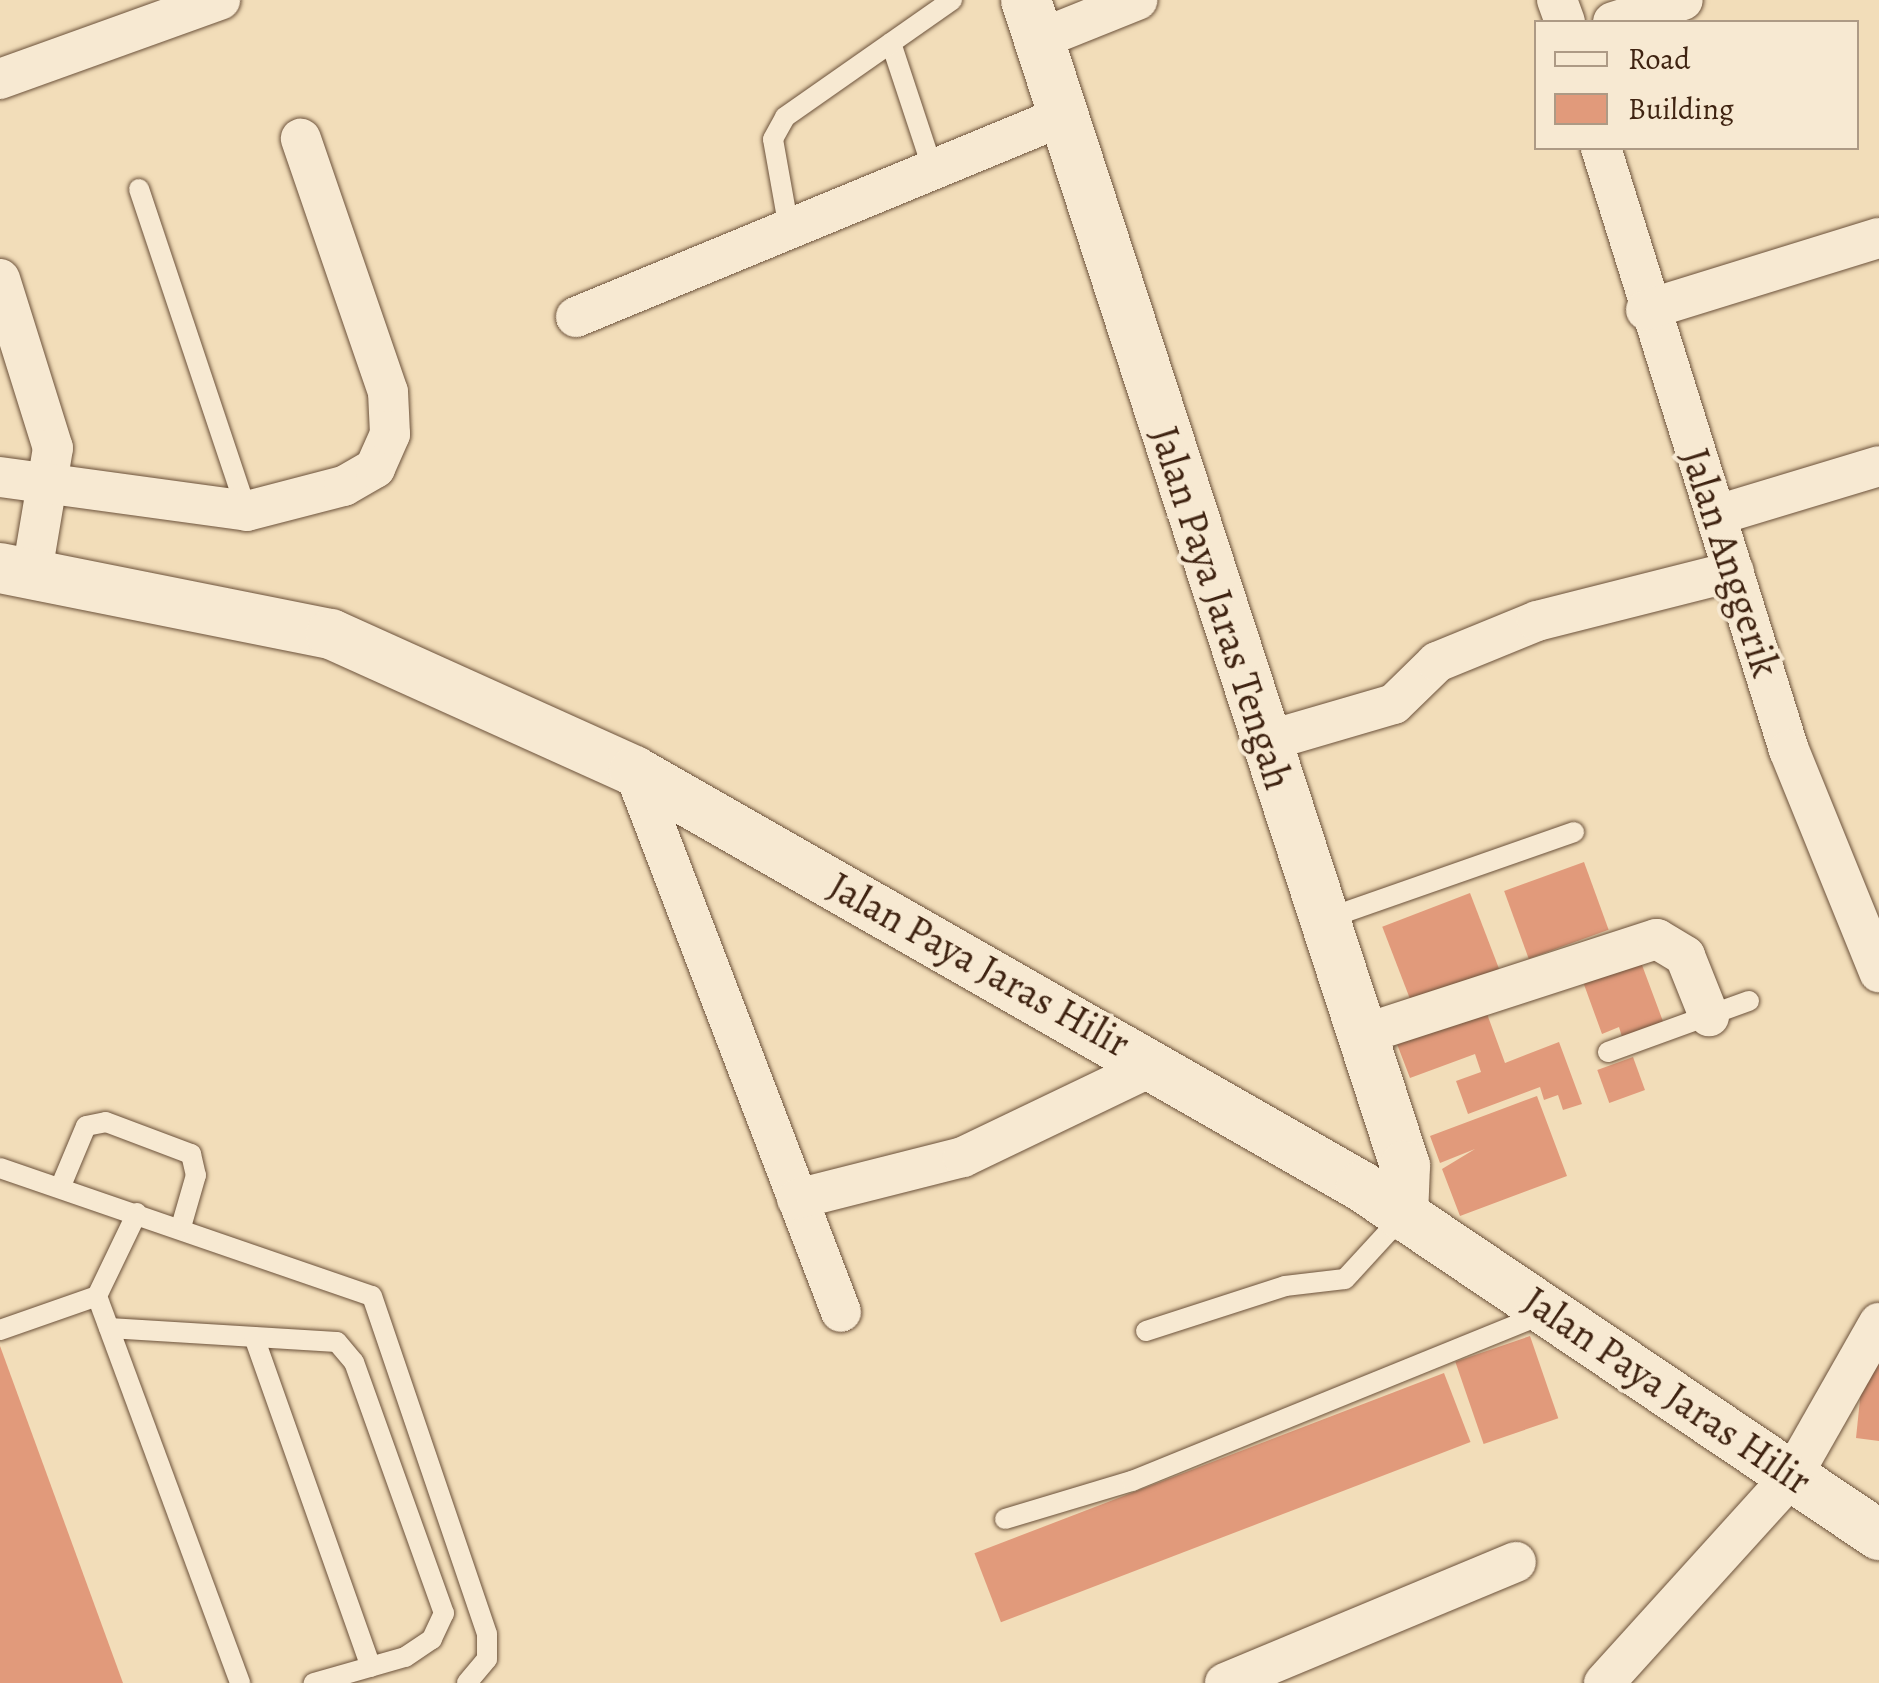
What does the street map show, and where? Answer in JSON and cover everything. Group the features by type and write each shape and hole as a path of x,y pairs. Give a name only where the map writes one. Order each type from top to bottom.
{"street":[{"path":"0,80 220,0"},
{"path":"1033,20 1137,0"},
{"path":"1618,20 1683,0"},
{"name":"Jalan Paya Jaras Tengah","path":"1033,20 1321,920 1404,1166 1402,1216"},
{"path":"576,317 1064,116"},
{"path":"0,477 247,511 344,486 375,468 390,434 388,392 301,139"},
{"name":"Jalan Anggerik","path":"1602,150 1646,310 1717,515 1789,750 1875,951"},
{"path":"1646,310 1879,238"},
{"path":"0,278 44,412 52,485 16,570"},
{"path":"1717,515 1879,466"},
{"name":"Jalan Paya Jaras Hilir","path":"16,570 331,634 634,770 1155,1064 1550,1312 1879,1535"},
{"path":"1264,742 1394,704 1437,662 1538,622 1734,571"},
{"path":"634,770 842,1312"},
{"path":"1362,1035 1657,938 1685,956 1710,1016"},
{"path":"797,1198 964,1157 1155,1064"},
{"path":"1604,1683 1792,1476 1879,1323"},
{"path":"1225,1683 1516,1562"}],"lane":[{"path":"790,229 773,138 785,117 952,0"},
{"path":"891,43 933,170"},
{"path":"139,190 247,511"},
{"path":"1321,920 1574,832"},
{"path":"1608,1052 1750,1000"},
{"path":"60,1188 86,1126 106,1122 191,1154 196,1175 181,1227"},
{"path":"0,1168 181,1227 372,1296 487,1634 488,1659 467,1683"},
{"path":"0,1330 97,1296 137,1213"},
{"path":"1146,1331 1286,1286 1345,1279 1402,1216"},
{"path":"97,1296 240,1683"},
{"path":"1005,1519 1132,1481 1550,1312"},
{"path":"109,1328 336,1342 354,1362 444,1613 432,1639 371,1667 314,1683"},
{"path":"254,1337 371,1667"}],"building":[{"path":"1584,862 1609,930 1529,959 1504,891"},
{"path":"1470,893 1500,971 1412,1005 1382,927"},
{"path":"1639,957 1664,1024 1623,1040 1619,1027 1602,1034 1582,979"},
{"path":"1486,1011 1505,1063 1559,1042 1582,1104 1563,1110 1558,1095 1544,1100 1540,1087 1468,1114 1456,1081 1481,1072 1475,1054 1410,1078 1397,1044"},
{"path":"1633,1057 1645,1090 1609,1103 1597,1070"},
{"path":"1537,1096 1567,1176 1460,1216 1442,1169 1475,1149 1440,1163 1430,1136"},
{"path":"1530,1336 1558,1418 1484,1444 1455,1362"},
{"path":"0,1346 123,1683 0,1683"},
{"path":"1865,1351 1879,1353 1879,1441 1856,1438"},
{"path":"1444,1373 1471,1442 1001,1622 974,1553"}]}
